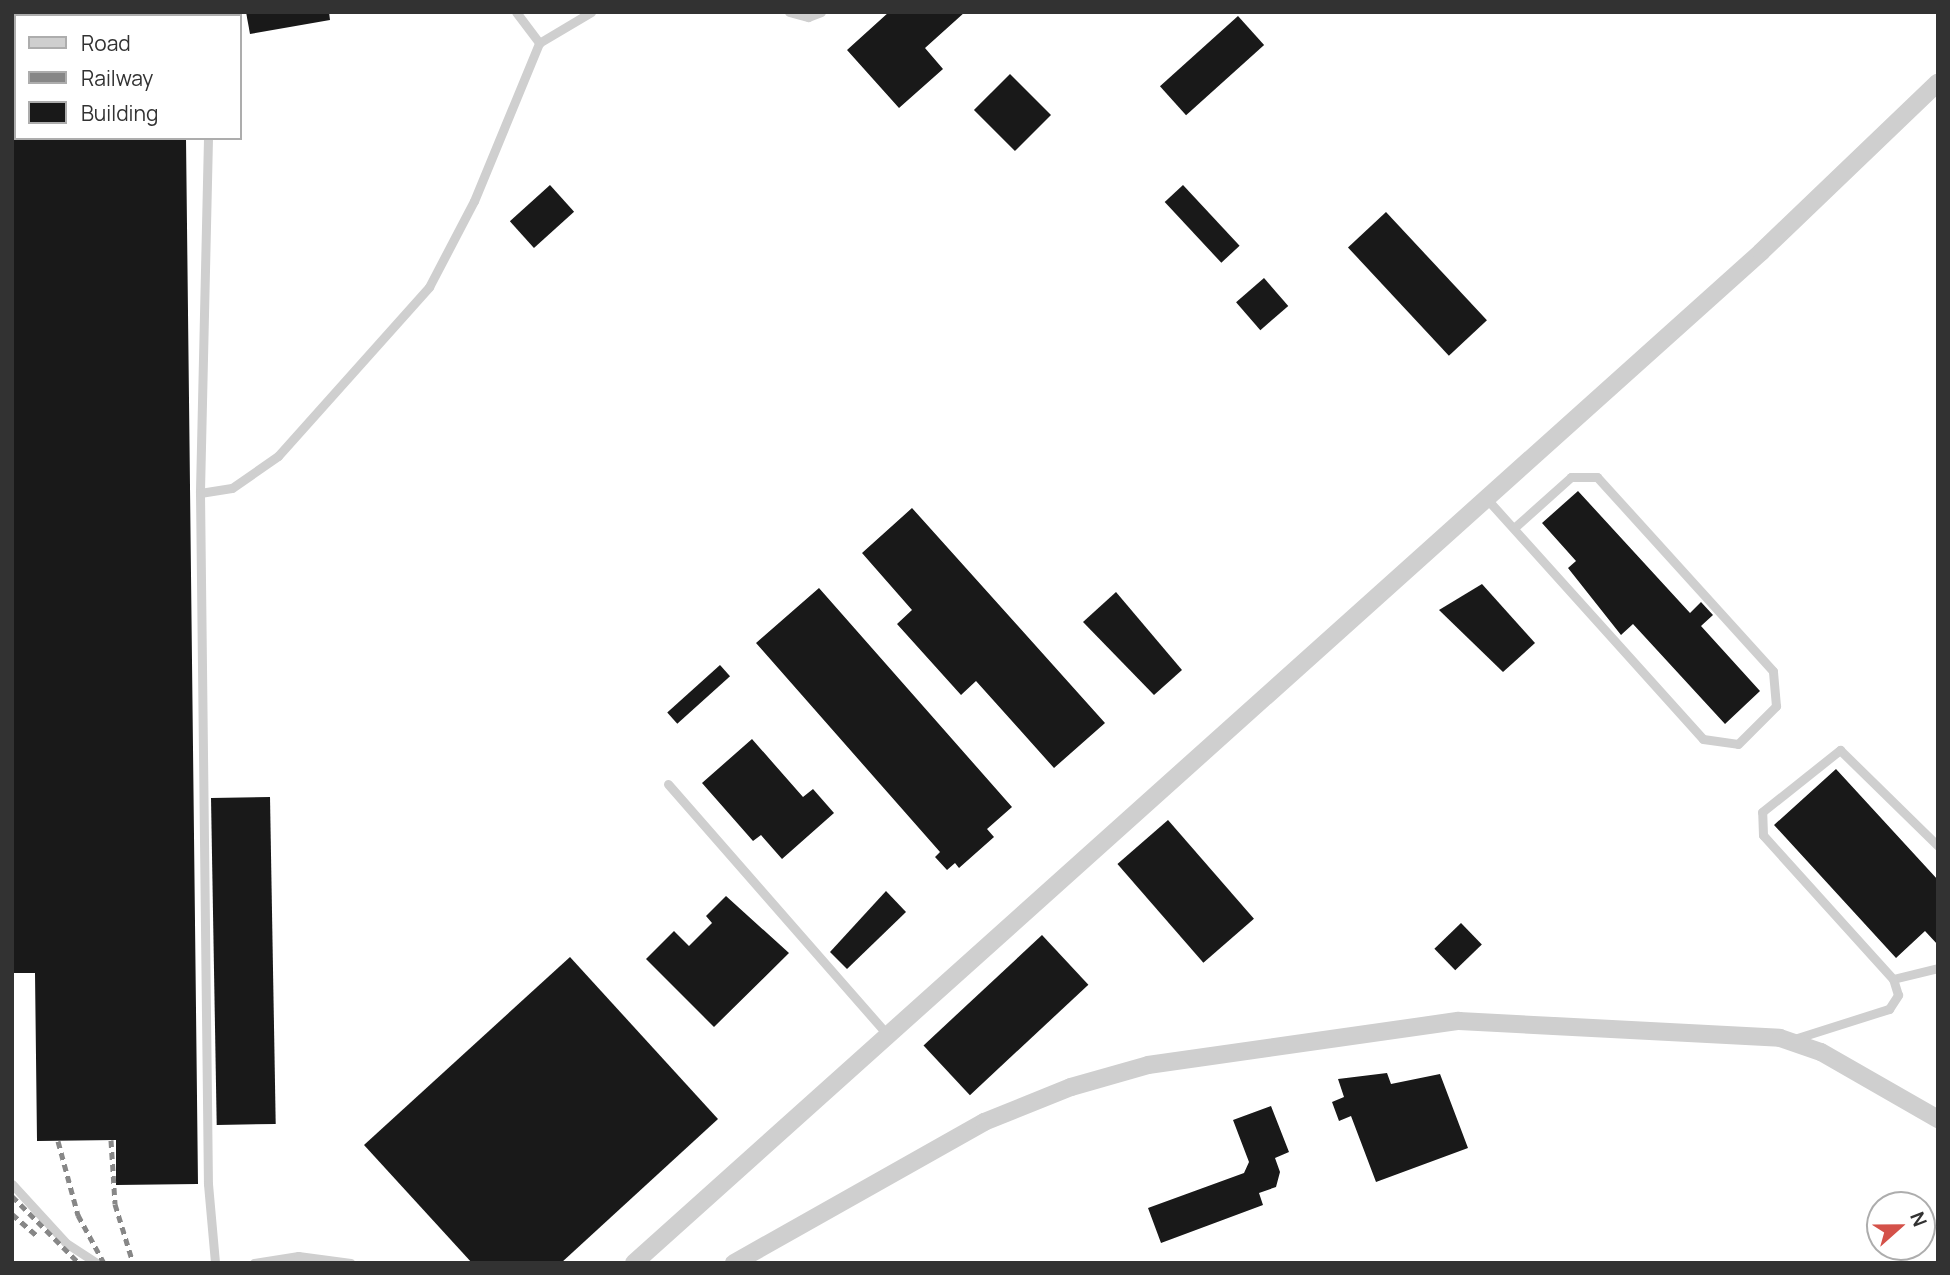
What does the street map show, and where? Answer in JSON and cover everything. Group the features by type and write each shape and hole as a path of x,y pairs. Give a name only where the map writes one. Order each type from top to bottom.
{"street":[{"path":"634,1263 886,1032 1761,252 1938,82"},
{"path":"734,1263 984,1122 1148,1065 1493,1020 1790,1040 1938,1119"}],"lane":[{"path":"516,12 539,43"},
{"path":"200,492 232,488 278,456 429,287 474,201 539,43 592,12"},
{"path":"789,12 808,17 821,12"},
{"path":"208,140 200,492 208,1184 215,1263"},
{"path":"1485,497 1703,739 1738,744 1776,706 1773,671 1597,477 1571,477 1514,528"},
{"path":"1790,1040 1889,1009 1898,995 1893,978 1763,835 1759,818 1816,763 1840,750 1938,846"},
{"path":"668,784 886,1032"},
{"path":"1893,978 1938,968"},
{"path":"12,1184 66,1243 97,1263"},
{"path":"254,1263 298,1256 351,1263"}],"building":[{"path":"246,12 329,12 330,20 250,34"},
{"path":"889,12 965,12 925,48 943,69 899,108 847,50"},
{"path":"1238,16 1264,45 1186,115 1160,86"},
{"path":"1010,74 1051,115 1015,151 974,110"},
{"path":"12,138 186,140 198,1184 116,1185 116,1140 37,1141 35,973 12,973"},
{"path":"550,185 574,212 534,248 510,221"},
{"path":"1183,185 1240,246 1221,263 1165,202"},
{"path":"1386,212 1487,320 1449,356 1348,247"},
{"path":"1264,278 1288,306 1260,330 1236,302"},
{"path":"1578,491 1690,613 1701,602 1713,615 1701,626 1760,691 1725,724 1633,624 1621,635 1568,568 1576,561 1542,523"},
{"path":"912,508 1105,723 1054,768 976,681 961,695 897,624 912,610 862,553"},
{"path":"1482,584 1535,643 1503,672 1439,610"},
{"path":"819,588 1012,807 987,829 994,837 959,868 955,863 947,870 935,857 940,852 756,643"},
{"path":"1116,592 1182,670 1154,695 1083,622"},
{"path":"720,665 730,676 677,724 667,713"},
{"path":"752,739 803,797 813,789 834,813 782,859 761,835 753,841 702,783"},
{"path":"1836,769 1938,880 1938,945 1925,931 1896,958 1774,825"},
{"path":"270,797 276,1124 217,1125 211,798"},
{"path":"1168,820 1254,919 1203,963 1117,864"},
{"path":"886,891 906,912 847,969 830,952"},
{"path":"726,896 789,953 714,1027 646,959 674,931 689,946 712,923 706,916"},
{"path":"1461,923 1482,945 1455,970 1434,949"},
{"path":"1042,935 1088,985 970,1095 924,1045"},
{"path":"570,957 718,1119 561,1263 472,1263 364,1145"},
{"path":"1387,1073 1391,1084 1440,1074 1468,1148 1376,1182 1351,1116 1339,1121 1332,1102 1344,1097 1338,1079"},
{"path":"1271,1106 1289,1152 1275,1158 1280,1172 1276,1187 1259,1193 1263,1205 1161,1243 1148,1208 1244,1173 1249,1162 1233,1120"}],"railway":[{"path":"111,1140 115,1204 133,1263"},
{"path":"58,1141 78,1215 104,1263"},
{"path":"12,1196 79,1263"},
{"path":"12,1214 36,1235"}]}
